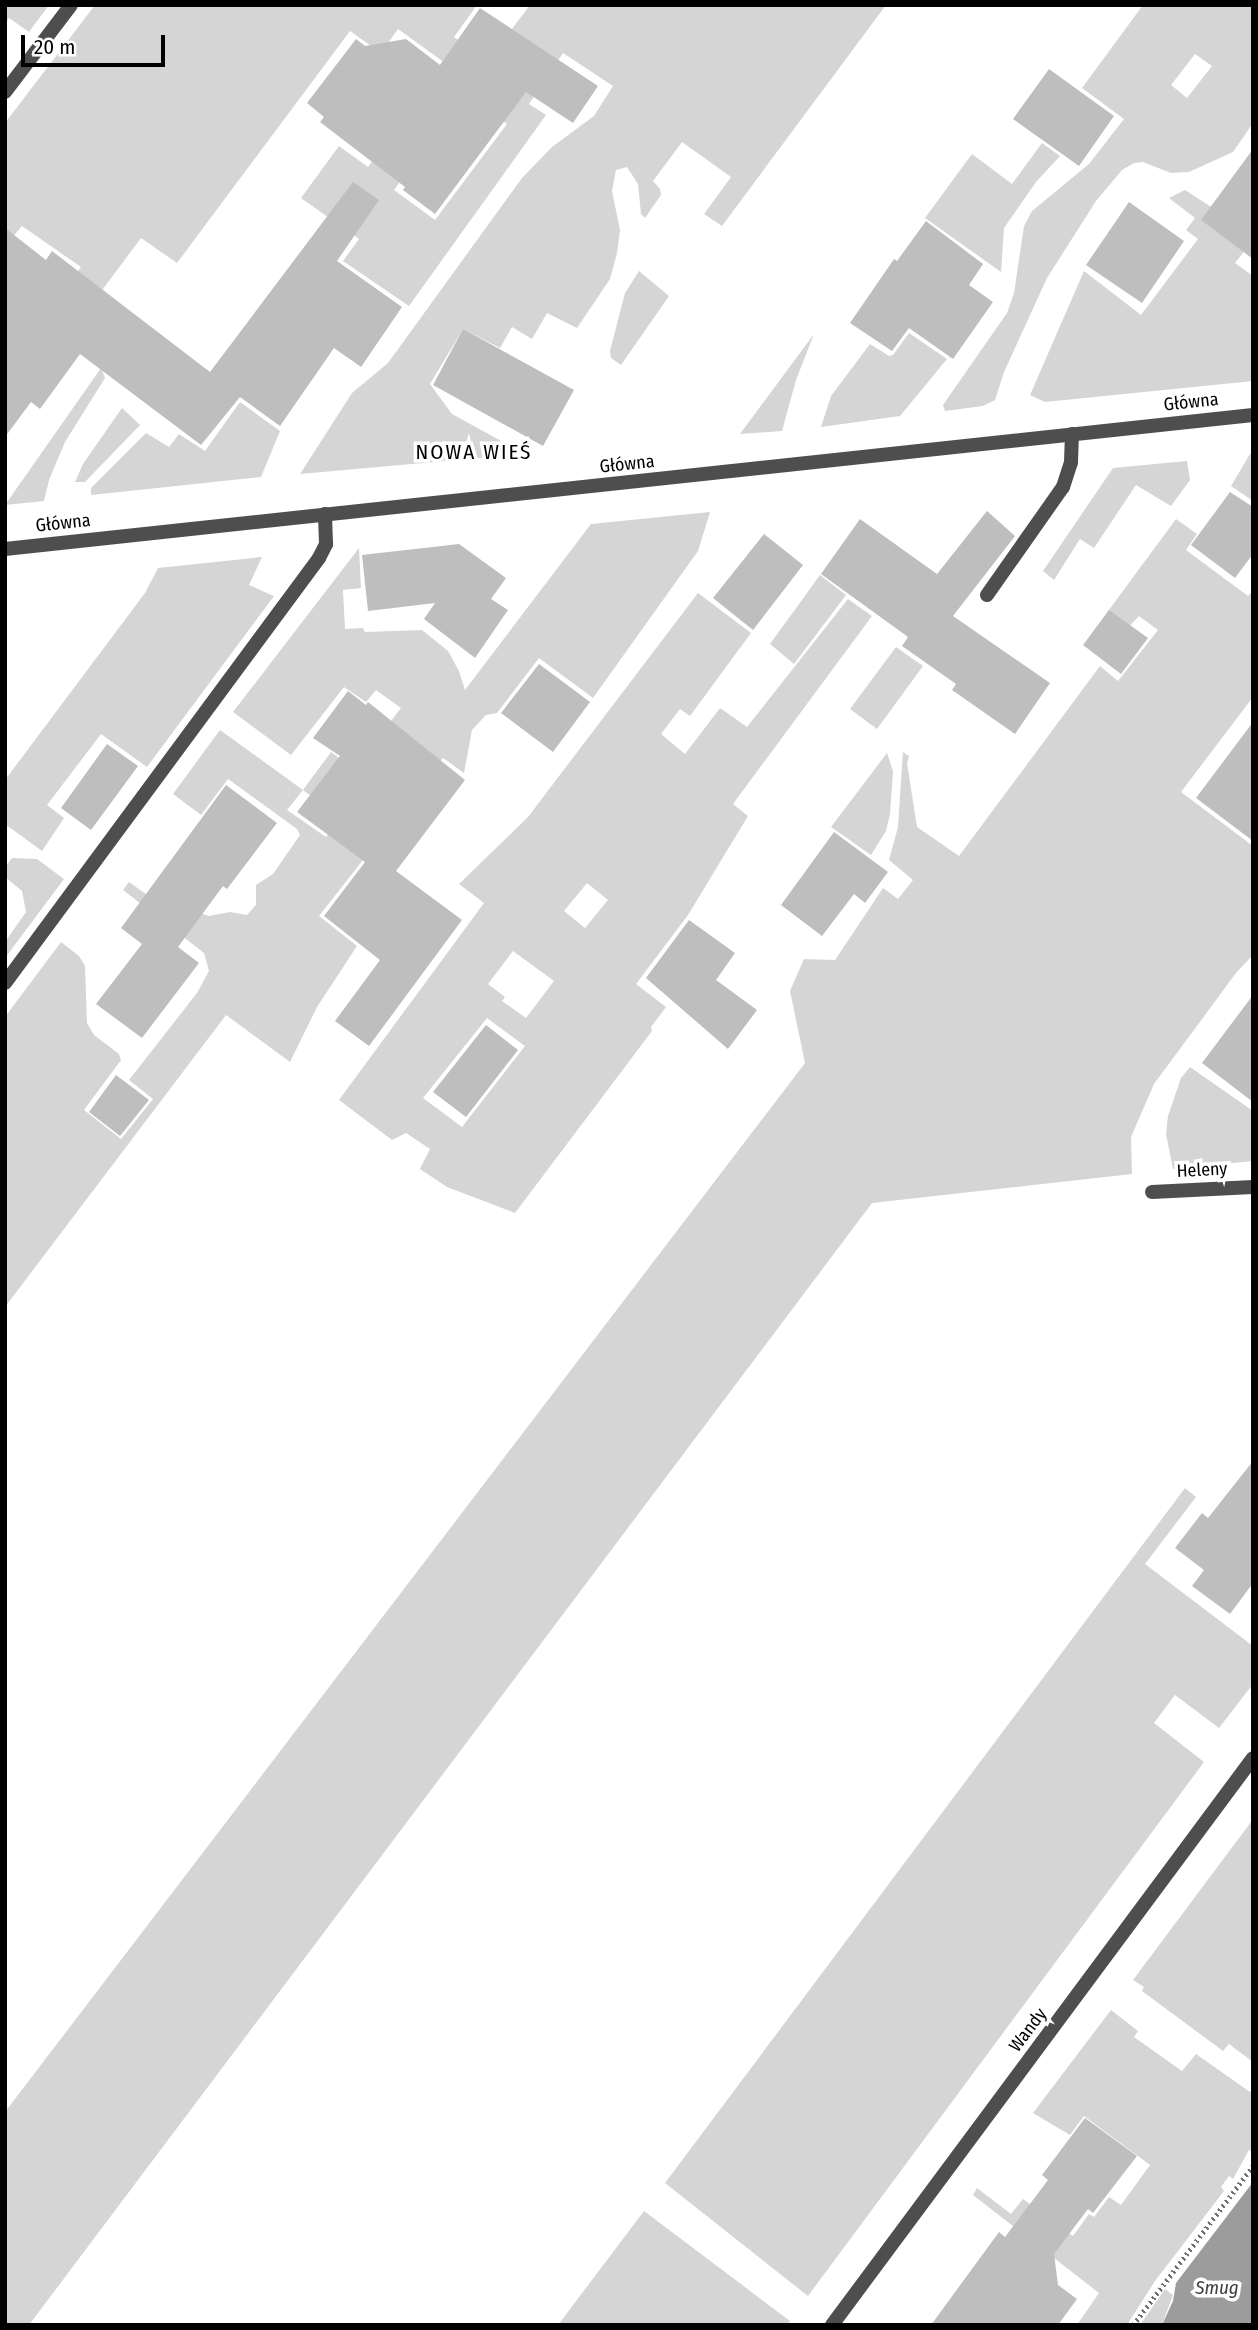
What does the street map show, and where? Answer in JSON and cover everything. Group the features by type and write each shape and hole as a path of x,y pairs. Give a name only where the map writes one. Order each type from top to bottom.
{"street":[{"path":"5,92 71,5"},
{"name":"Główna","path":"5,548 1253,415"},
{"path":"987,595 1063,487 1070,462 1072,434"},
{"path":"5,983 319,558 326,544 325,514"},
{"name":"Heleny","path":"1152,1192 1253,1187"},
{"name":"Wandy","path":"832,2325 1253,1758"}],"path":[{"path":"1133,2325 1253,2166"}],"shaded area":[{"path":"5,5 49,5 29,32 9,18 5,22"},
{"path":"95,5 477,5 454,37 487,62 530,5 886,5 722,226 704,214 731,177 682,142 653,181 660,189 661,195 645,218 641,214 638,184 627,167 616,170 612,191 620,230 617,253 610,279 577,328 547,313 532,339 512,327 500,348 463,329 430,384 452,414 525,454 300,474 352,393 388,363 522,178 552,147 594,116 613,86 563,53 529,104 546,115 409,306 343,261 359,239 301,198 339,146 368,167 445,63 398,29 381,53 350,31 177,263 141,238 94,301 69,284 81,267 22,226 5,246 5,123","holes":["464,93 507,124 435,220 394,190"]},
{"path":"1143,5 1253,5 1253,123 1233,152 1189,172 1171,173 1143,162 1134,163 1122,170 1096,201 1047,278 1004,372 995,400 983,406 945,411 943,405 1007,313 1014,293 1024,226 1032,211 1089,164 1124,119 1082,88","holes":["1195,54 1212,66 1187,98 1171,85"]},
{"path":"1042,143 1060,156 1036,182 1004,228 1001,272 925,218 972,154 1012,184"},
{"path":"1185,190 1239,225 1253,240 1235,263 1253,276 1253,381 1045,402 1030,395 1084,271 1141,315 1198,239 1186,230 1195,218 1169,198"},
{"path":"639,271 669,296 621,365 611,358 610,351 625,293"},
{"path":"909,333 947,359 900,416 821,427 831,396 870,344 889,356 893,355"},
{"path":"814,334 796,380 782,431 740,434"},
{"path":"101,368 105,378 65,442 49,480 44,501 5,505"},
{"path":"240,402 280,431 261,477 91,495 91,488 146,433 169,447 179,434 205,451"},
{"path":"122,408 140,425 85,482 75,482 83,464"},
{"path":"1250,454 1253,454 1253,501 1231,486"},
{"path":"1187,461 1190,480 1171,506 1136,485 1094,548 1080,539 1054,580 1043,571 1113,468"},
{"path":"710,512 698,551 593,698 539,658 497,713 486,715 472,730 464,773 443,758 319,916 357,946 317,1007 290,1062 226,1015 5,1307 5,1017 61,942 79,956 85,966 87,1023 94,1035 119,1054 121,1060 84,1110 121,1139 153,1099 129,1080 197,993 209,971 204,953 123,890 129,882 150,897 209,916 230,912 247,915 256,905 256,885 273,874 300,835 297,829 228,779 201,815 173,794 220,730 303,790 331,752 354,769 401,708 376,690 366,702 344,687 291,755 233,712 359,548 361,588 343,590 345,629 363,628 365,632 422,630 448,651 465,690 591,524","holes":["303,790 340,818 326,837 287,810"]},
{"path":"1176,519 1197,534 1186,550 1248,596 1253,591 1253,697 1181,792 1253,846 1253,955 1236,973 1154,1084 1131,1137 1132,1174 872,1203 29,2325 5,2325 5,2112 805,1063 790,991 804,959 835,960 883,888 898,899 913,880 889,860 898,827 903,752 909,756 907,763 917,827 959,856 1100,666 1118,681 1158,630 1139,616 1122,634 1103,618"},
{"path":"262,557 249,585 274,596 147,767 101,734 47,805 64,818 42,851 5,824 5,780 145,593 158,568"},
{"path":"820,575 846,595 794,664 770,644"},
{"path":"698,593 751,633 690,716 680,709 661,734 685,754 720,708 747,727 848,599 872,616 733,804 748,816 688,915 636,984 666,1007 651,1027 652,1031 515,1213 447,1187 420,1169 430,1149 406,1133 392,1140 339,1100 484,903 459,884 528,817","holes":["587,883 608,900 585,928 564,911","513,951 554,981 526,1018 502,1001 505,997 488,984","487,1018 525,1046 462,1127 423,1098"]},
{"path":"896,647 923,666 877,729 850,709"},
{"path":"887,753 893,771 890,814 886,831 871,855 831,827"},
{"path":"12,858 37,859 64,879 5,958 5,942 26,912 22,891 5,877 5,868"},
{"path":"1190,1067 1253,1111 1253,1161 1173,1169 1166,1134 1168,1116 1181,1078"},
{"path":"1185,1488 1196,1497 1145,1564 1253,1646 1253,1684 1219,1728 1175,1695 1154,1723 1204,1762 808,2296 665,2183"},
{"path":"1251,1822 1253,2062 1229,2044 1223,2051 1142,1991 1144,1987 1133,1980"},
{"path":"1111,2010 1138,2031 1134,2037 1182,2071 1196,2054 1250,2092 1253,2089 1253,2152 1249,2150 1233,2179 1229,2176 1221,2187 1224,2191 1155,2281 1127,2325 1077,2325 1099,2293 973,2195 977,2188 1011,2214 1023,2199 1073,2236 1089,2214 1094,2217 1109,2197 1121,2205 1150,2165 1084,2116 1070,2135 1033,2113"},
{"path":"644,2211 790,2321 787,2325 558,2325"},
{"path":"1165,2289 1173,2295 1162,2325 1140,2325"}],"water":[{"name":"Smug","path":"1253,2182 1253,2325 1162,2325 1173,2301 1176,2283"}],"building":[{"path":"480,8 598,86 573,123 526,92 435,214 403,190 405,187 320,122 324,117 307,103 356,39 365,46 406,39 440,65"},
{"path":"1049,69 1114,116 1079,166 1013,119"},
{"path":"1253,149 1253,259 1201,220"},
{"path":"353,182 379,200 337,261 402,307 361,367 334,348 280,426 240,397 201,445 80,354 40,409 31,402 5,437 5,228 46,260 52,251 210,372"},
{"path":"1129,202 1184,241 1142,303 1086,265"},
{"path":"926,221 983,264 969,285 993,302 953,359 909,328 892,351 850,323 894,259 897,261"},
{"path":"463,329 574,390 543,446 433,385"},
{"path":"1230,492 1253,507 1253,554 1235,578 1191,545"},
{"path":"987,511 1015,536 953,616 1050,683 1015,734 952,690 956,684 902,646 908,637 821,574 860,519 937,574"},
{"path":"764,534 803,565 753,630 713,598"},
{"path":"459,544 506,578 491,599 508,610 475,658 424,619 435,603 368,611 362,555"},
{"path":"1109,610 1148,638 1121,674 1083,645"},
{"path":"539,664 590,702 553,752 501,713"},
{"path":"348,691 366,705 368,702 465,780 396,871 462,920 369,1046 335,1021 380,960 324,916 365,862 297,812 340,756 313,738"},
{"path":"1253,722 1253,841 1196,798"},
{"path":"107,744 138,766 91,830 61,808"},
{"path":"226,785 277,823 227,889 223,886 178,947 199,963 142,1038 96,1004 142,944 121,928"},
{"path":"834,832 888,872 865,903 854,894 822,936 781,905"},
{"path":"689,920 735,953 716,980 757,1010 728,1049 646,978"},
{"path":"1253,995 1253,1102 1202,1063"},
{"path":"486,1025 518,1050 466,1117 433,1092"},
{"path":"116,1075 149,1100 120,1136 89,1112"},
{"path":"1253,1461 1253,1583 1230,1614 1192,1586 1204,1570 1175,1548 1202,1513 1208,1518"},
{"path":"1085,2118 1137,2156 1093,2213 1088,2209 1054,2254 1058,2285 1077,2299 1058,2325 931,2325 999,2232 1005,2237 1048,2180 1042,2175"}],"district":[{"name":"NOWA WIEŚ","path":"474,452"}]}
